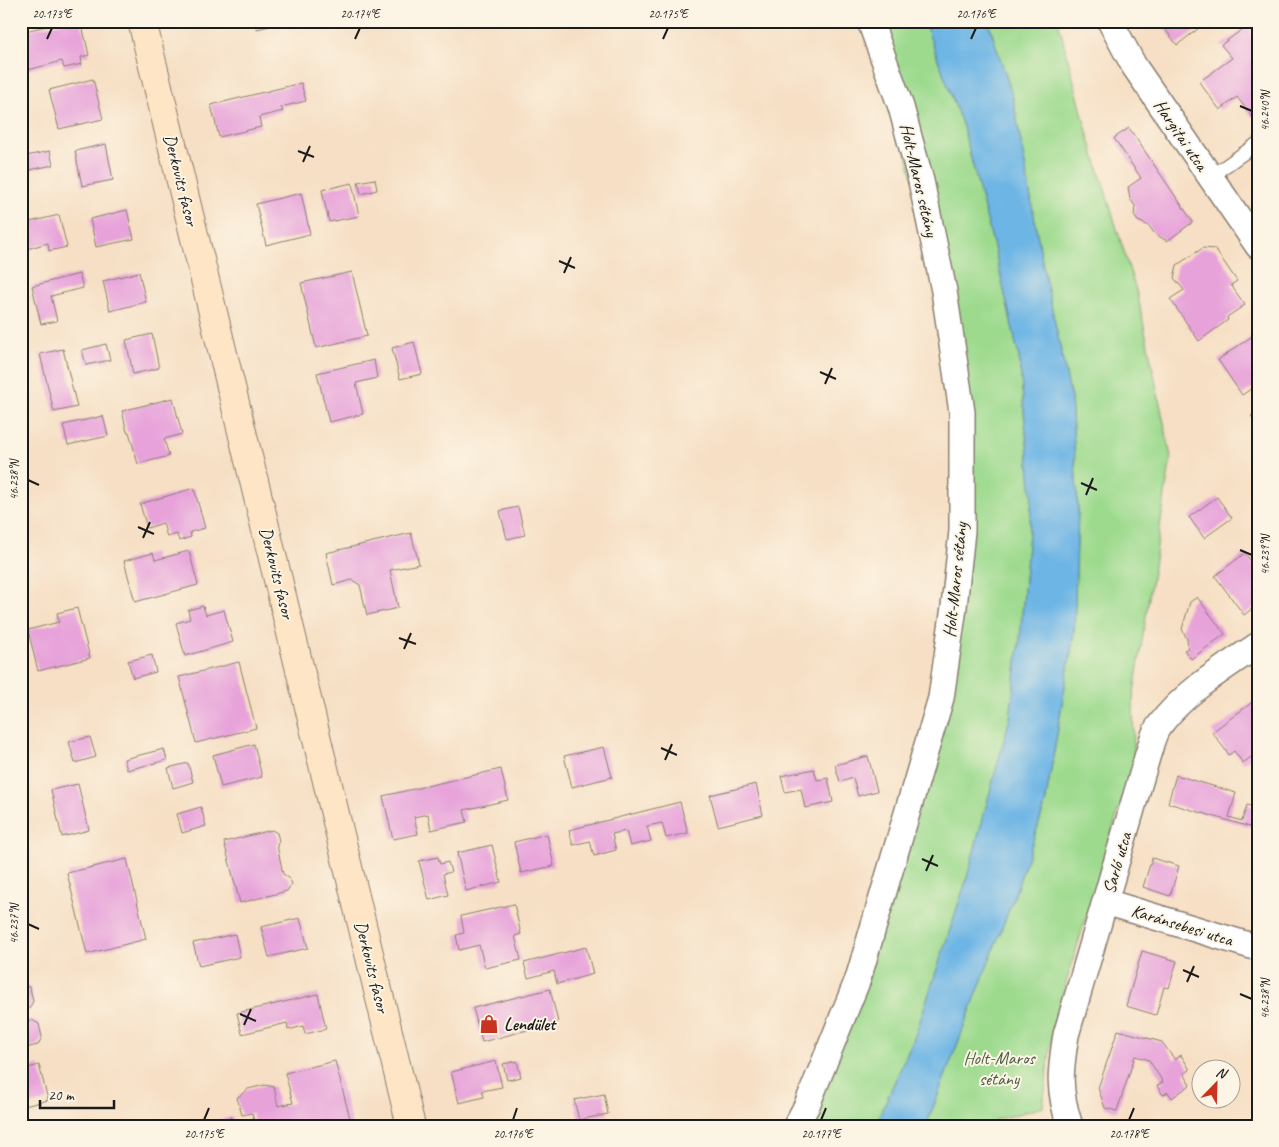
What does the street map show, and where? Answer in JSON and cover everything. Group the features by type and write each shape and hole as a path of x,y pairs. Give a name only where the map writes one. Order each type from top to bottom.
{"street":[{"name":"Derkovits fasor","path":"142,21 411,1126"},
{"name":"Holt-Maros sétány","path":"796,1126 807,1105 858,979 941,698 954,607 962,531 962,412 944,291 921,181 901,107 870,21"},
{"name":"Hargitai utca","path":"1110,21 1134,66 1258,246"},
{"name":"Sarló utca","path":"1070,1126 1060,1092 1061,1064 1066,1035 1148,754 1158,727 1179,704 1224,668 1258,645"},
{"name":"Karánsebesi utca","path":"1106,902 1258,948"}],"lane":[{"path":"1210,176 1258,143"}],"green space":[{"name":"Holt-Maros sétány","path":"870,21 924,21 963,127 996,255 1019,357 1032,497 1020,638 1010,718 966,881 915,1036 875,1126 796,1126 931,732 962,531 944,291"},
{"name":"Holt-Maros sétány","path":"988,21 1058,21 1088,135 1138,297 1171,457 1133,699 1134,759 1053,1026 1043,1107 995,1120 992,1126 926,1126 1015,894 1045,805 1074,633 1078,509 1071,398 1044,272 1013,98"}],"water":[{"path":"924,21 988,21 1013,98 1044,272 1071,398 1078,509 1074,633 1045,805 1015,894 926,1126 875,1126 915,1036 966,881 1010,718 1020,638 1032,497 1019,357 996,255 963,127"}],"building":[{"path":"68,21 81,21 89,55 81,57 82,64 64,68 62,61 28,70 21,43 21,32"},
{"path":"255,21 282,21 282,23 257,29"},
{"path":"1159,21 1208,21 1177,45"},
{"path":"1247,26 1258,40 1258,113 1252,117 1237,97 1220,110 1199,82 1232,58 1221,45"},
{"path":"93,79 103,119 59,129 49,90"},
{"path":"301,83 306,101 281,107 283,111 259,117 261,127 219,137 211,105"},
{"path":"1129,128 1193,222 1167,241 1155,234 1149,226 1138,221 1134,216 1135,206 1130,199 1128,187 1141,178 1114,138"},
{"path":"106,144 113,180 82,186 75,151"},
{"path":"50,151 53,165 21,172 21,157"},
{"path":"375,179 377,190 361,194 358,182"},
{"path":"352,183 359,216 329,222 322,190"},
{"path":"301,193 310,234 266,245 256,204"},
{"path":"127,210 134,239 96,247 90,219"},
{"path":"59,215 67,247 49,251 48,243 23,250 21,224"},
{"path":"1203,248 1215,249 1237,281 1231,285 1245,305 1227,317 1228,320 1199,341 1170,299 1184,290 1174,278 1177,265"},
{"path":"139,272 146,302 110,311 103,281"},
{"path":"352,272 367,336 316,348 301,283"},
{"path":"79,274 83,288 51,296 57,321 41,324 32,286"},
{"path":"1258,332 1258,384 1242,395 1218,360"},
{"path":"152,334 159,368 133,374 126,340"},
{"path":"414,342 422,374 400,379 392,348"},
{"path":"106,344 110,360 86,365 82,350"},
{"path":"63,349 77,407 54,412 40,354"},
{"path":"374,360 377,378 356,383 363,414 329,422 317,373"},
{"path":"173,398 182,434 164,439 169,456 138,464 122,411"},
{"path":"1258,411 1258,424 1251,416"},
{"path":"103,416 108,436 68,445 63,425"},
{"path":"194,488 205,528 190,532 191,537 179,541 177,534 167,537 163,523 147,528 140,504"},
{"path":"1217,497 1232,518 1204,538 1189,517"},
{"path":"518,507 525,535 507,539 500,511"},
{"path":"411,533 419,564 390,570 398,608 367,615 360,585 352,580 333,585 326,553"},
{"path":"189,551 198,585 135,602 124,561 153,553 155,560"},
{"path":"1245,553 1258,570 1258,604 1244,615 1215,576"},
{"path":"1197,597 1225,634 1191,659 1184,650 1188,648 1187,639 1182,629 1190,602"},
{"path":"203,606 206,615 224,610 233,642 185,656 176,623 190,619 188,610"},
{"path":"77,608 90,658 38,671 28,630 59,622 57,613"},
{"path":"152,655 156,672 133,678 128,661"},
{"path":"239,662 256,728 196,743 179,677"},
{"path":"1258,698 1258,760 1254,755 1243,763 1234,751 1229,755 1212,732"},
{"path":"90,737 96,757 75,763 69,742"},
{"path":"254,744 262,777 221,787 213,755"},
{"path":"604,747 612,777 572,787 564,756"},
{"path":"164,749 167,760 127,770 124,759"},
{"path":"868,756 877,791 858,796 853,778 840,782 835,765"},
{"path":"188,763 193,782 173,788 168,768"},
{"path":"501,769 508,800 464,810 467,822 431,830 428,814 414,817 418,834 393,839 383,796"},
{"path":"814,769 817,780 828,778 833,802 805,808 801,789 785,792 781,776"},
{"path":"1176,775 1236,793 1229,817 1242,821 1247,805 1258,808 1257,829 1168,803"},
{"path":"78,784 89,830 62,837 51,790"},
{"path":"756,784 763,815 718,826 710,795"},
{"path":"680,802 688,833 666,838 662,823 647,826 651,841 630,846 626,831 612,834 616,850 594,856 590,841 573,845 569,830"},
{"path":"201,807 206,826 182,833 177,814"},
{"path":"272,830 277,833 279,841 277,845 283,874 289,878 292,884 287,891 240,903 224,842"},
{"path":"547,834 554,866 521,873 514,842"},
{"path":"492,845 501,882 466,891 457,853"},
{"path":"438,857 440,864 448,862 451,872 443,874 448,895 429,900 419,861"},
{"path":"1152,858 1179,866 1170,896 1143,887"},
{"path":"127,859 146,939 87,954 67,873"},
{"path":"514,904 521,934 515,936 521,960 485,968 479,945 459,950 456,935 464,933 461,916"},
{"path":"300,918 308,948 269,957 261,927"},
{"path":"235,934 240,957 199,966 193,943"},
{"path":"586,947 593,974 557,984 554,971 528,978 524,963"},
{"path":"1142,951 1177,961 1169,988 1164,987 1156,1015 1126,1006"},
{"path":"23,984 30,988 33,1001 29,1009 21,1011 21,985"},
{"path":"550,989 558,1022 482,1042 473,1008"},
{"path":"318,994 326,1029 305,1034 303,1026 288,1030 287,1023 242,1034 237,1013"},
{"path":"32,1020 39,1024 42,1037 38,1045 21,1049 21,1022"},
{"path":"1118,1030 1162,1042 1175,1060 1181,1055 1190,1070 1184,1073 1190,1085 1172,1098 1168,1092 1163,1095 1157,1086 1163,1082 1149,1060 1135,1056 1117,1111 1105,1108 1098,1088"},
{"path":"335,1061 352,1126 315,1126 315,1124 308,1126 255,1126 252,1113 242,1115 237,1098 248,1089 265,1085 274,1087 278,1106 293,1103 285,1073"},
{"path":"496,1061 502,1087 482,1091 484,1097 459,1103 451,1072"},
{"path":"517,1061 521,1077 507,1080 503,1064"},
{"path":"39,1065 48,1100 21,1107 21,1070"},
{"path":"604,1094 608,1114 579,1120 574,1100"},
{"path":"232,1117 234,1126 197,1126 197,1125"}],"place":[{"name":"Lendület","path":"489,1024"}]}
